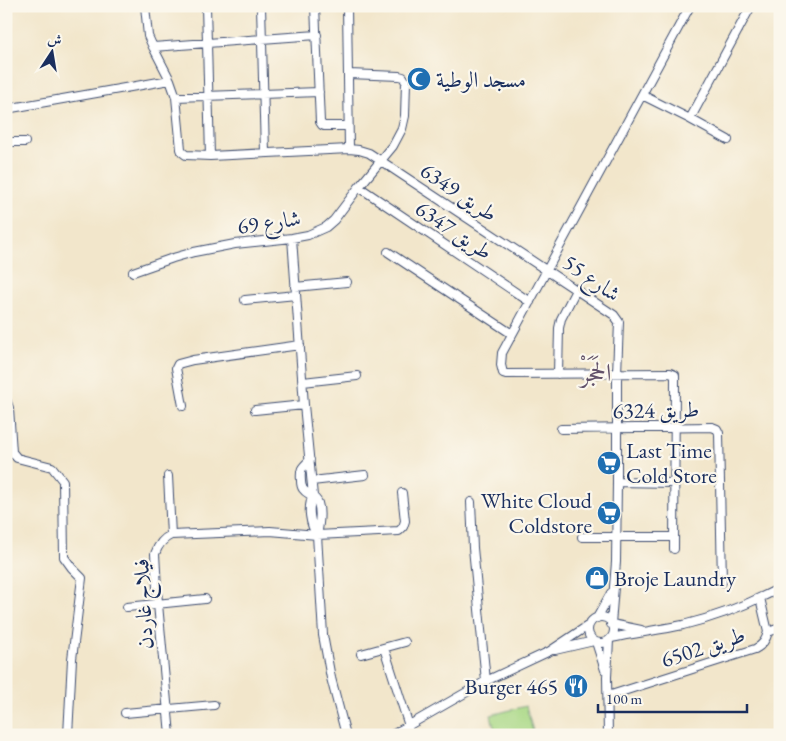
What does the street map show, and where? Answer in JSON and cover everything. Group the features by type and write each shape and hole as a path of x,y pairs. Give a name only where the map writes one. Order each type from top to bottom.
{"street":[{"path":"145,6 148,36 170,80 176,97 319,92"},
{"path":"206,6 210,156"},
{"path":"260,6 265,153"},
{"path":"315,6 320,122 324,126 348,126"},
{"path":"347,6 349,149"},
{"name":"شارع 55","path":"612,624 616,537 619,326 614,315 547,271 690,6"},
{"path":"690,119 751,6"},
{"path":"153,47 317,35"},
{"name":"شارع 69","path":"133,272 173,258 214,248 308,235 334,220 393,146 402,129 405,116 406,82 402,76 349,74"},
{"path":"6,109 170,80"},
{"path":"642,95 728,140"},
{"name":"طريق 6349","path":"176,97 182,152 188,156 359,150 380,160 547,271"},
{"path":"6,142 25,142"},
{"name":"طريق 6347","path":"359,187 530,302"},
{"path":"292,238 304,405 313,496 318,506 319,521 317,535 323,635 331,678 346,735"},
{"path":"388,252 512,334"},
{"path":"547,271 501,356 504,373 670,373 675,376 674,549"},
{"path":"295,287 347,282"},
{"path":"558,374 559,328 561,319 576,290"},
{"path":"244,300 296,295"},
{"path":"183,406 176,368 178,364 193,360 300,345"},
{"path":"303,382 357,376"},
{"path":"6,399 12,452 17,458 52,467 63,481 64,557 82,578 72,660 68,735"},
{"path":"255,410 304,405"},
{"name":"طريق 6324","path":"561,429 715,428 718,431 722,582"},
{"path":"310,460 300,473 302,488 313,496"},
{"path":"312,481 365,475"},
{"path":"168,476 171,535"},
{"path":"617,482 674,483"},
{"name":"فيلاج غاردن","path":"170,735 155,554 162,540 171,535 270,531 317,535 399,531 404,527 405,521 402,493"},
{"path":"471,502 473,548 486,682"},
{"path":"582,537 674,537"},
{"name":"شارع 55","path":"597,618 614,584"},
{"path":"589,625 588,630 591,638 600,643 610,639 683,625 715,616 780,588"},
{"name":"طريق 6502","path":"608,696 755,649 764,642 768,632 760,598"},
{"path":"127,607 205,599"},
{"path":"392,735 486,682 550,651 597,618 603,618 612,624 614,629 610,639 607,677 608,735"},
{"path":"612,624 651,631"},
{"path":"768,632 780,628"},
{"path":"550,651 595,641"},
{"path":"595,641 607,677"},
{"path":"361,654 405,642"},
{"path":"384,648 409,726"},
{"path":"125,712 214,705"}],"green space":[{"path":"526,706 534,735 496,735 491,715"}],"place":[{"name":"مسجد الوطية","path":"419,79"},
{"name":"Last Time Cold Store","path":"609,463"},
{"name":"White Cloud Coldstore","path":"609,513"},
{"name":"Broje Laundry","path":"597,578"},
{"name":"Burger 465","path":"576,686"}],"district":[{"name":"الحَجَرْ","path":"596,372"}]}
